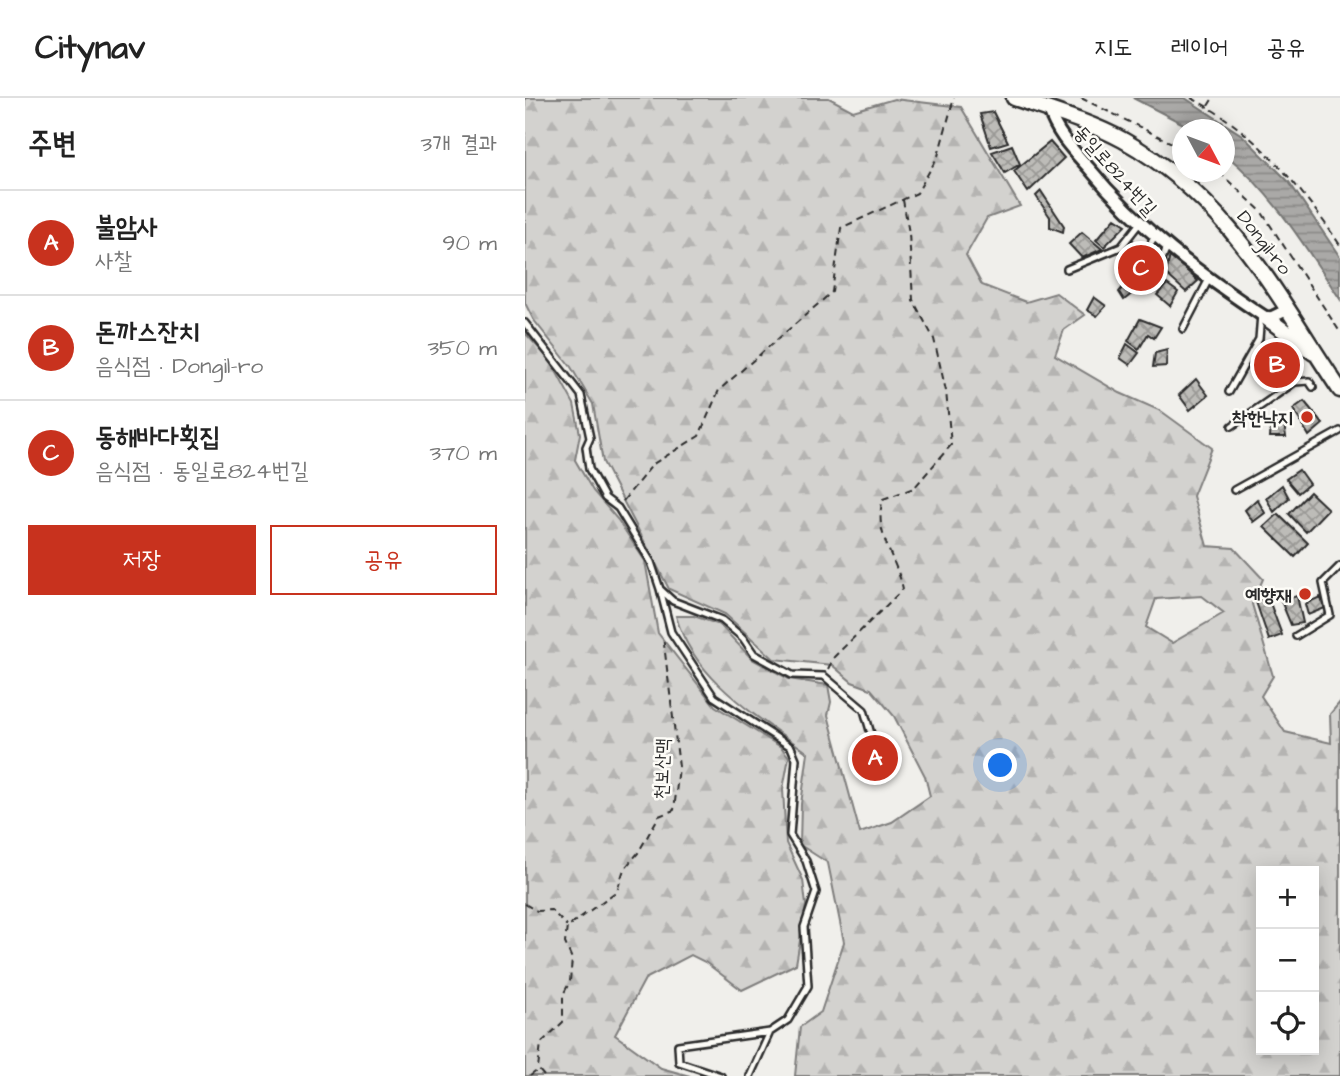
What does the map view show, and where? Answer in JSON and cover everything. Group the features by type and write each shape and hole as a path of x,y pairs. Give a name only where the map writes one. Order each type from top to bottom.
{"street":[{"name":"Dongil-ro","path":"1014,98 1121,139 1148,156 1204,200 1241,241 1289,309 1340,390"},
{"name":"동일로824번길","path":"1049,110 1062,138 1106,192 1139,224 1264,316"},
{"path":"1264,316 1289,309"},
{"path":"1264,316 1319,356"}],"lane":[{"path":"1067,269 1121,247 1139,224"},
{"path":"1148,249 1154,237"},
{"path":"1154,282 1167,246"},
{"path":"1182,329 1210,277"},
{"path":"1229,391 1259,339 1264,316"},
{"path":"525,323 581,395 589,429 586,447 589,470 605,498 618,508 651,562 671,632 714,697 791,747 796,760 790,835 806,861 816,892 804,927 808,986 788,1020 770,1032 678,1045 680,1062 721,1076"},
{"path":"1232,426 1295,382 1309,381 1327,370"},
{"path":"1309,381 1313,387"},
{"path":"1234,490 1340,431"},
{"path":"1296,636 1330,615 1323,583 1340,566"},
{"path":"660,589 673,601 722,620 743,638 754,654 792,675 824,676 864,710 883,775"},
{"path":"750,1076 770,1032"}],"path":[{"path":"618,508 653,464 699,436 719,390 832,292 841,228 917,193 938,156 954,98"},
{"path":"1081,98 1172,143"},
{"path":"1191,98 1208,107 1280,166 1309,199 1340,244"},
{"path":"1208,107 1213,98"},
{"path":"1230,182 1261,211 1340,332"},
{"path":"824,676 834,657 903,589 878,517 883,499 914,488 951,445 946,391 934,338 913,300 909,233 902,199"},
{"name":"천보산맥","path":"567,927 617,891 624,869 638,853 659,816 674,810 679,767 664,642 667,611"},
{"path":"525,904 537,911 551,910 567,927 565,943 572,959 570,981 563,995 563,1022 541,1043 538,1069 530,1076"},
{"path":"538,1069 544,1076"}],"green space":[{"path":"525,98 829,98 853,111 894,99 961,107 1020,206 987,218 966,255 982,285 1026,302 1056,293 1085,315 1064,330 1055,355 1120,393 1161,411 1212,448 1193,496 1207,546 1234,548 1263,579 1252,604 1273,676 1261,696 1285,732 1331,743 1330,714 1340,702 1340,1076 795,1076 800,1027 821,1012 844,942 828,863 800,845 801,804 808,753 749,710 712,678 697,659 676,616 694,616 720,625 752,659 789,679 828,685 831,702 828,715 860,833 892,822 930,796 925,776 894,716 871,689 852,682 832,665 774,659 725,614 669,589 603,462 593,404 571,367 533,319 525,303","holes":["1202,596 1224,613 1172,643 1146,627 1156,599"]},
{"path":"525,333 550,360 574,404 580,434 575,460 593,491 618,520 645,561 658,633 715,706 781,747 789,757 783,789 786,843 803,880 806,905 796,964 742,990 705,962 691,955 645,979 615,1035 661,1068 690,1076 525,1076"}],"shaded area":[{"path":"1133,98 1185,98 1217,119 1174,119"},
{"path":"1235,130 1289,182 1340,257 1340,299 1274,204 1235,163"}],"building":[{"path":"993,112 1008,142 991,147 980,114"},
{"path":"1050,142 1064,158 1028,192 1014,171"},
{"path":"1012,145 1020,164 1005,173 992,152"},
{"path":"1041,191 1064,226 1063,232 1050,227 1050,217 1036,196"},
{"path":"1115,218 1126,225 1104,247 1096,240"},
{"path":"1082,232 1102,249 1082,258 1069,244"},
{"path":"1133,240 1140,249 1126,259 1121,254"},
{"path":"1170,255 1198,281 1186,292 1166,274"},
{"path":"1137,256 1149,266 1142,274 1129,264"},
{"path":"1131,277 1139,288 1124,300 1119,292"},
{"path":"1167,284 1178,292 1170,306 1157,295"},
{"path":"1094,297 1106,306 1097,316 1087,310"},
{"path":"1140,319 1161,327 1154,338 1148,334 1139,349 1128,341"},
{"path":"1127,344 1139,353 1130,365 1120,358"},
{"path":"1167,350 1166,366 1153,367 1155,353"},
{"path":"1282,350 1291,366 1269,379 1262,365"},
{"path":"1196,379 1208,395 1190,410 1179,395"},
{"name":"착한낙지","path":"1304,401 1323,424 1309,436 1293,409"},
{"path":"1284,422 1286,437 1270,437 1271,425"},
{"path":"1299,470 1309,484 1298,493 1286,479"},
{"path":"1282,485 1289,498 1274,512 1266,498"},
{"path":"1310,492 1328,509 1306,532 1289,514"},
{"path":"1257,499 1265,513 1253,522 1245,510"},
{"path":"1278,514 1308,543 1295,557 1264,527"},
{"path":"1267,595 1282,635 1269,640 1256,602"},
{"path":"1297,596 1303,623 1291,625 1281,601"},
{"path":"1320,597 1325,608 1308,615 1305,604"}],"place":[{"name":"동해바다횟집","path":"1141,268"},
{"name":"돈까스잔치","path":"1277,365"},
{"name":"착한낙지","path":"1307,417"},
{"name":"예향재","path":"1305,594"},
{"name":"불암사","path":"875,758"}]}
